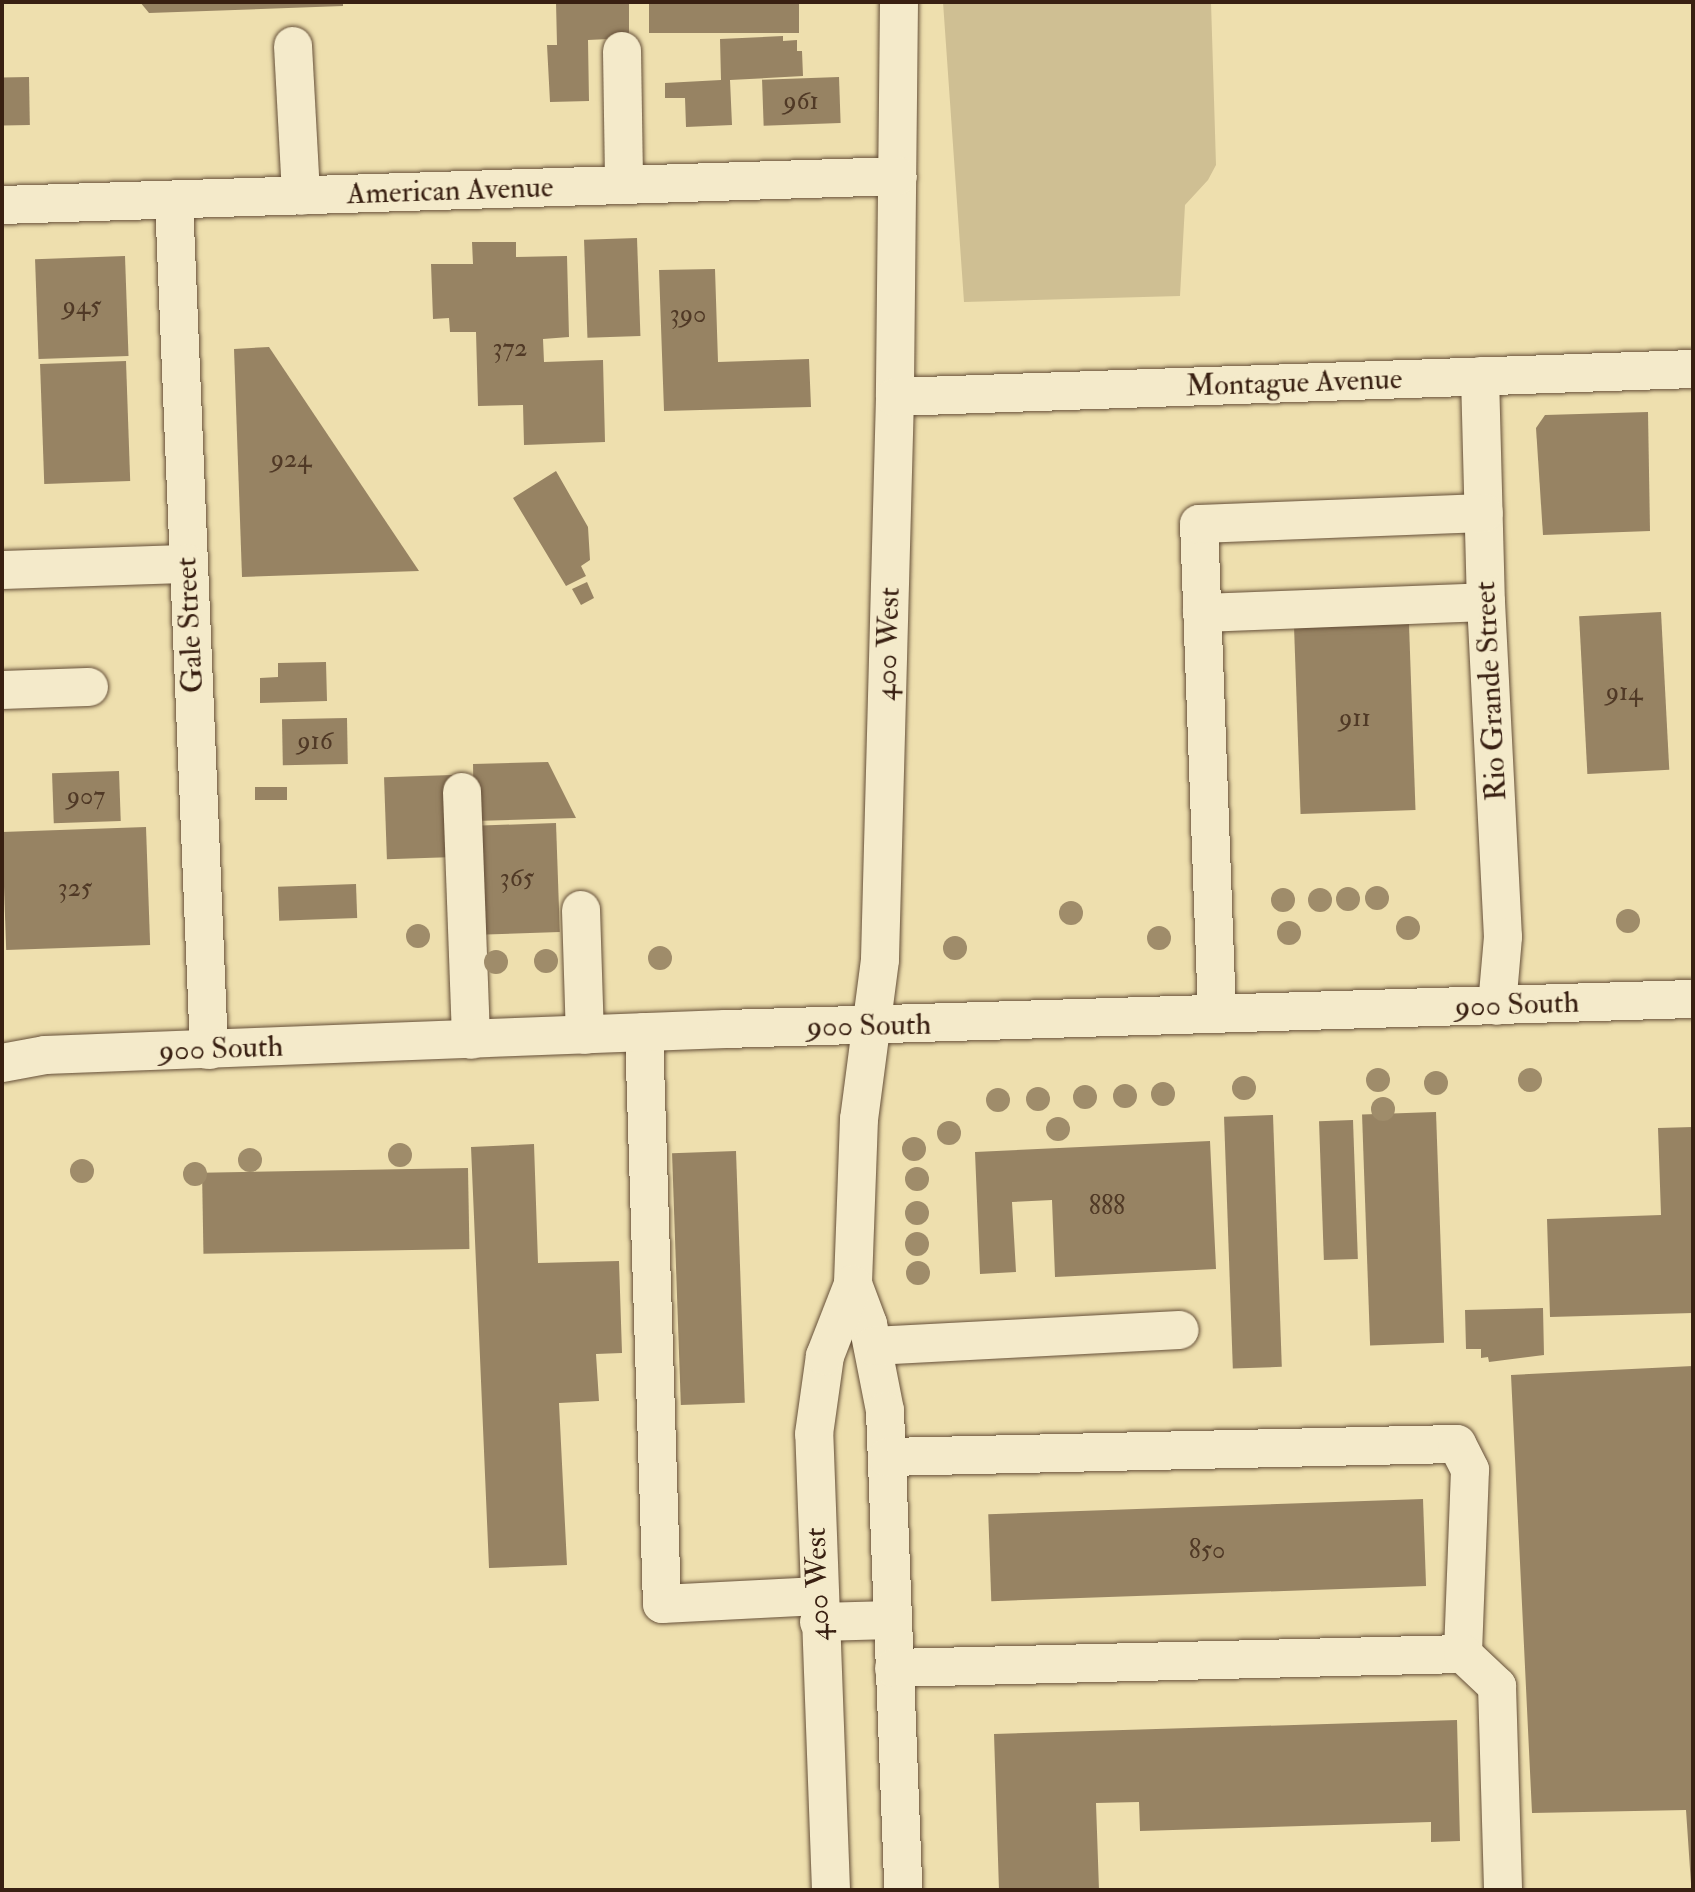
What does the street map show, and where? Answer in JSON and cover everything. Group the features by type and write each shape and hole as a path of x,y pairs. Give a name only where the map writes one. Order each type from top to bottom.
{"street":[{"name":"400 West","path":"831,1890 814,1434 825,1356 853,1284 859,1119 880,960 895,397 899,2"},
{"path":"293,46 301,196"},
{"path":"622,51 624,185"},
{"name":"American Avenue","path":"2,205 898,176"},
{"name":"Gale Street","path":"174,200 209,1050"},
{"name":"Montague Avenue","path":"895,397 1693,369"},
{"name":"Rio Grande Street","path":"1480,376 1486,602 1503,937 1497,1006"},
{"path":"1217,1013 1199,524 1484,513"},
{"path":"2,570 187,564"},
{"path":"1202,613 1486,602"},
{"path":"2,690 89,687"},
{"path":"462,792 471,1040"},
{"path":"581,910 585,1035"},
{"name":"900 South","path":"2,1063 45,1055 644,1032 1693,999"},
{"path":"644,1032 662,1604 819,1609 892,1620"},
{"name":"900 South","path":"2,1047 45,1055"},
{"path":"2,1056 45,1055"},
{"name":"400 West","path":"853,1284 873,1346 885,1411 903,1890"},
{"path":"873,1346 1180,1330"},
{"path":"887,1457 1457,1444 1470,1470 1463,1654"},
{"path":"894,1668 1463,1654 1497,1686 1503,1890"}],"shaded area":[{"path":"943,2 1211,2 1216,165 1208,180 1185,205 1180,296 964,302"}],"building":[{"path":"140,2 343,2 343,6 149,13"},
{"path":"556,2 629,2 629,38 588,40 589,101 550,102 547,45 557,45"},
{"path":"649,2 799,2 799,33 649,33"},
{"path":"783,36 783,41 797,40 797,51 802,51 803,76 730,80 732,125 686,127 685,98 665,98 665,83 721,80 720,39"},
{"path":"2,77 29,77 30,125 3,125"},
{"path":"839,77 841,123 764,126 762,80"},
{"path":"637,238 640,336 587,338 584,240"},
{"path":"472,242 516,242 516,257 567,256 569,337 543,339 544,362 603,360 605,442 524,445 523,405 478,406 476,332 450,332 449,318 433,319 431,264 473,264"},
{"path":"125,256 128,356 39,359 35,259"},
{"path":"715,269 718,362 809,359 811,407 664,411 659,270"},
{"path":"269,347 419,571 242,577 234,349"},
{"path":"126,361 130,481 44,484 40,364"},
{"path":"1648,412 1650,531 1543,535 1536,428 1545,415"},
{"path":"556,471 588,527 590,560 581,566 586,576 566,586 513,498"},
{"path":"587,582 594,598 581,605 572,589"},
{"path":"1661,612 1669,770 1587,774 1579,616"},
{"path":"1409,624 1415,810 1301,814 1294,628"},
{"path":"326,662 327,701 260,703 260,678 278,677 278,663"},
{"path":"347,718 348,764 283,765 282,719"},
{"path":"548,762 576,818 474,821 473,764"},
{"path":"119,771 121,821 54,823 52,773"},
{"path":"452,775 455,857 387,859 384,777"},
{"path":"255,787 287,787 287,800 255,800"},
{"path":"556,823 560,932 478,935 474,826"},
{"path":"146,827 150,945 6,950 2,832"},
{"path":"356,884 357,918 279,921 278,887"},
{"path":"1436,1112 1444,1343 1370,1345 1362,1115"},
{"path":"1273,1115 1282,1367 1233,1369 1224,1117"},
{"path":"1353,1120 1358,1259 1324,1260 1319,1121"},
{"path":"1693,1127 1693,1313 1550,1317 1547,1219 1661,1215 1658,1128"},
{"path":"1210,1141 1216,1269 1055,1277 1052,1200 1012,1202 1016,1272 980,1274 975,1152"},
{"path":"534,1144 538,1263 619,1261 622,1353 596,1354 599,1401 559,1403 567,1565 489,1568 471,1147"},
{"path":"736,1151 745,1403 681,1405 672,1153"},
{"path":"468,1168 469,1249 203,1254 202,1173"},
{"path":"1543,1308 1544,1355 1489,1362 1488,1357 1481,1358 1481,1349 1466,1349 1465,1310"},
{"path":"1693,1366 1691,1884 1686,1810 1532,1813 1511,1375"},
{"path":"1423,1499 1426,1586 991,1601 988,1514"},
{"path":"1457,1720 1460,1841 1431,1842 1431,1822 1140,1831 1139,1802 1096,1803 1099,1890 999,1890 994,1734"}]}
